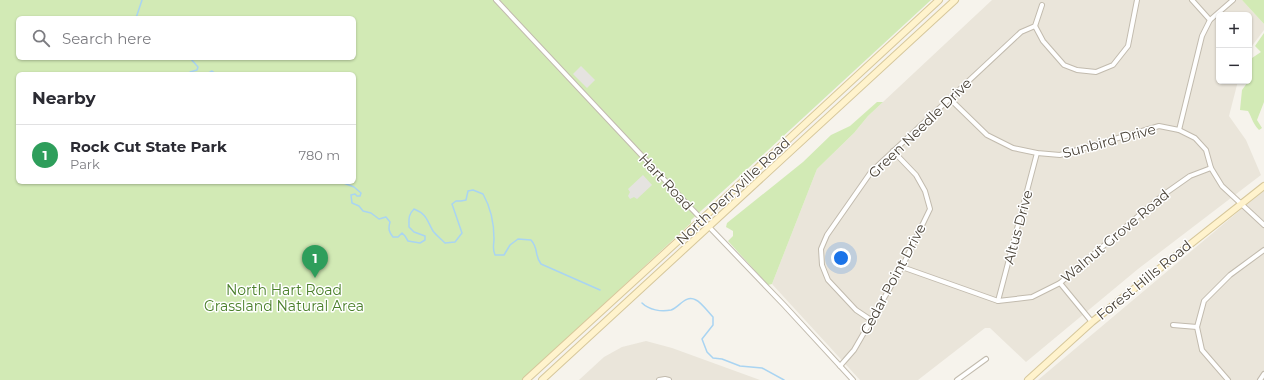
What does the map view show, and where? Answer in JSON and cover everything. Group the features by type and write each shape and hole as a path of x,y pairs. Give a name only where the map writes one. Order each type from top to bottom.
{"main road":[{"name":"North Perryville Road","path":"526,380 702,220 939,0"},
{"name":"North Perryville Road","path":"542,380 955,0"},
{"name":"Forest Hills Road","path":"1028,380 1092,322 1264,186"}],"street":[{"name":"Hart Road","path":"496,0 853,380"},
{"path":"1042,5 1035,26 1043,41 1064,64 1076,70 1096,72 1113,65 1128,46 1137,0"},
{"path":"1192,0 1210,20"},
{"path":"1179,130 1202,36 1210,20 1233,0"},
{"name":"Green Needle Drive","path":"871,320 856,310 828,280 822,265 821,249 827,235 871,172 1021,32 1035,26"},
{"name":"Sunbird Drive","path":"950,99 987,135 1013,148 1037,154 1060,155 1159,126 1179,130 1195,138 1206,150 1211,168 1222,186 1264,225"},
{"name":"Cedar Point Drive","path":"840,366 854,350 902,267 930,209 925,191 916,175 893,151"},
{"name":"Altus Drive","path":"998,300 1037,154"},
{"name":"Walnut Grove Road","path":"902,267 998,300 1032,297 1060,283 1163,195 1190,176 1211,168"},
{"path":"1228,380 1202,350 1196,327 1204,301 1230,275 1264,250"},
{"path":"1060,283 1092,322"},
{"path":"1172,325 1196,327"},
{"path":"958,379 986,359"},
{"path":"1260,380 1264,374"},
{"path":"659,380 668,380"}],"shaded area":[{"path":"992,0 1242,0 1264,24 1264,30 1252,46 1252,12 1216,12 1216,84 1237,84 1229,116 1246,140 1261,175 1138,269 1026,362 990,328 985,328 918,380 860,380 772,284 817,169 854,133 868,116"},
{"path":"581,66 595,80 587,88 573,74"},
{"path":"643,175 652,185 637,199 634,197 630,199 628,196 630,192 628,189"},
{"path":"1264,190 1264,380 1038,380"},
{"path":"646,341 672,348 760,380 579,380 604,357 622,347"}],"green space":[{"name":"North Hart Road Grassland Natural Area","path":"0,0 931,0 691,220 691,223 522,380 0,380"},
{"path":"1242,0 1264,0 1264,24"},
{"path":"1264,33 1264,102 1257,120 1262,128 1259,130 1248,111 1240,110 1242,90 1246,84 1252,84 1252,58 1261,52 1255,46"},
{"path":"877,102 883,102 817,169 772,284 768,285 728,241 733,236 733,231 726,227 727,223 803,162 831,135 850,126"}],"waterway":[{"path":"137,16 142,0"},
{"path":"190,72 197,70 198,67 192,60"},
{"path":"346,184 354,187 361,193 360,196 355,194 351,195 352,203 359,206 363,211 371,213 379,219 386,217 390,222 389,230 393,237 398,237 402,233 408,241 420,243 425,240 425,236 414,232 409,227 410,215 414,209 422,213 433,231 445,243 455,242 462,233 452,204 456,201 466,200 468,191 473,190 483,194 493,221 493,248 495,255 504,255 510,245 518,239 531,240 535,246 541,264 600,290"},
{"path":"642,303 652,309 667,311 674,309 685,300 692,299 698,301 713,317 713,325 702,339 707,352 713,358 722,359 740,366 762,368 784,380"}],"place":[{"name":"Rock Cut State Park","path":"315,278"}]}
